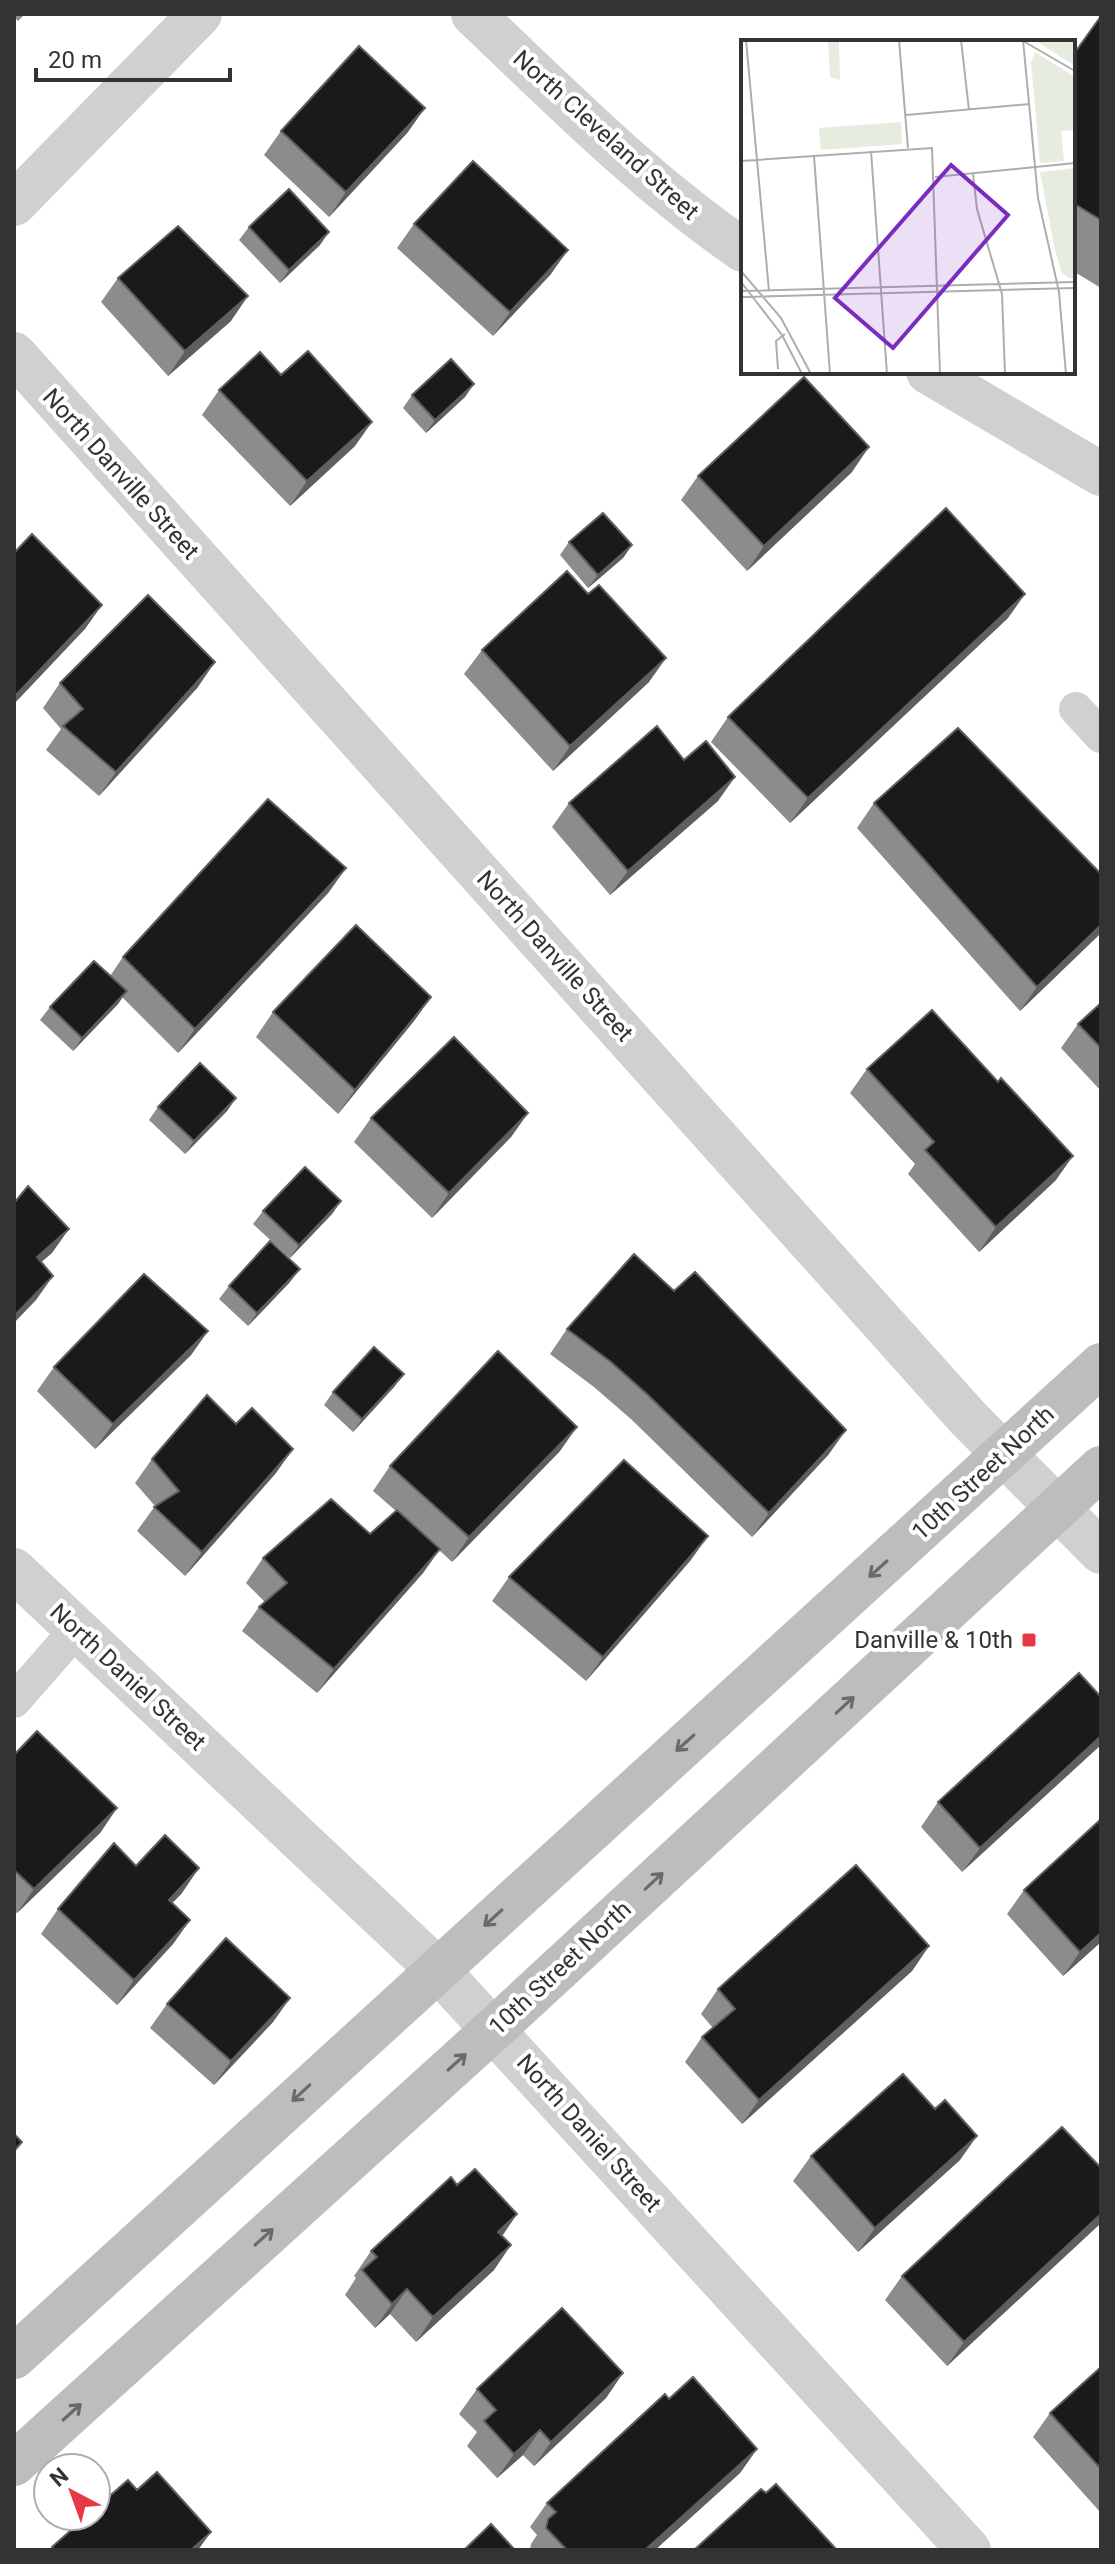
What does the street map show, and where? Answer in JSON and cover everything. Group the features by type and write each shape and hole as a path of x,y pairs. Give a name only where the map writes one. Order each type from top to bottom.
{"main road":[{"name":"10th Street North","path":"14,2357 1101,1365"},
{"name":"10th Street North","path":"14,2464 494,2029 1101,1468"}],"street":[{"path":"14,204 200,14"},
{"name":"North Cleveland Street","path":"473,14 610,144 709,227 741,249"},
{"name":"North Danville Street","path":"14,354 968,1418 1101,1552"},
{"path":"931,374 1101,474"},
{"name":"North Daniel Street","path":"14,1570 437,1969 969,2550"}],"lane":[{"path":"1076,709 1101,736"},
{"path":"14,1701 77,1629"}],"building":[{"path":"1101,16 1101,220 1075,204 1075,52"},
{"path":"359,46 425,108 346,192 281,131"},
{"path":"473,161 568,250 510,312 414,224"},
{"path":"289,189 329,232 289,270 249,227"},
{"path":"178,226 248,296 185,351 118,278"},
{"path":"308,351 372,422 307,481 219,390 260,352 281,375"},
{"path":"451,359 474,384 435,420 412,395"},
{"path":"804,377 869,447 764,546 698,476"},
{"path":"946,508 1025,594 808,798 728,717"},
{"path":"603,513 632,545 598,575 569,542"},
{"path":"32,534 102,605 14,697 14,553"},
{"path":"567,571 588,594 599,585 666,658 570,746 482,650"},
{"path":"148,595 215,662 116,772 63,726 83,709 60,683"},
{"path":"657,726 684,760 706,741 735,777 628,871 569,803"},
{"path":"958,728 1101,874 1101,925 1037,987 874,803"},
{"path":"268,799 346,868 195,1029 123,957"},
{"path":"356,925 431,997 355,1090 273,1012"},
{"path":"94,961 127,991 82,1038 50,1007"},
{"path":"1101,1003 1101,1048 1078,1024"},
{"path":"932,1010 998,1082 1001,1078 1073,1156 996,1227 925,1150 934,1142 867,1069"},
{"path":"454,1037 528,1113 449,1193 371,1118"},
{"path":"200,1063 236,1098 194,1141 158,1107"},
{"path":"305,1167 341,1201 299,1245 263,1211"},
{"path":"28,1186 69,1229 37,1257 53,1276 14,1316 14,1203"},
{"path":"270,1241 300,1269 257,1313 229,1286"},
{"path":"634,1254 674,1291 695,1272 846,1430 769,1513 649,1396 567,1329"},
{"path":"144,1274 208,1331 113,1424 54,1367"},
{"path":"374,1347 404,1374 362,1419 333,1392"},
{"path":"498,1351 577,1427 469,1537 390,1466"},
{"path":"207,1395 236,1424 252,1408 293,1449 202,1552 154,1507 179,1491 152,1459"},
{"path":"624,1460 708,1536 603,1657 509,1577"},
{"path":"331,1499 370,1534 397,1510 440,1549 334,1669 259,1607 287,1583 263,1558"},
{"path":"1079,1673 1101,1697 1101,1736 980,1848 938,1802"},
{"path":"37,1731 117,1808 34,1889 14,1870 14,1755"},
{"path":"1101,1819 1101,1933 1080,1952 1024,1890"},
{"path":"165,1835 199,1868 169,1900 190,1920 134,1980 58,1909 114,1843 136,1866"},
{"path":"856,1865 929,1946 759,2100 702,2037 735,2009 718,1989"},
{"path":"226,1938 290,1998 231,2061 167,2004"},
{"path":"903,2074 935,2109 945,2100 977,2136 875,2228 811,2156"},
{"path":"1062,2127 1101,2168 1101,2214 964,2342 902,2276"},
{"path":"14,2134 22,2142 14,2151"},
{"path":"475,2169 517,2214 498,2232 511,2245 433,2317 407,2289 392,2304 362,2270 377,2257 371,2251 451,2177 457,2185"},
{"path":"562,2308 623,2373 551,2442 540,2430 514,2454 484,2421 496,2410 477,2389"},
{"path":"1101,2367 1101,2469 1050,2413"},
{"path":"693,2377 757,2449 645,2550 567,2550 546,2528 548,2519 556,2512 547,2503 665,2394 669,2399"},
{"path":"157,2472 211,2532 191,2550 55,2550 52,2547 69,2532 112,2532 112,2494 128,2480 137,2490"},
{"path":"776,2484 837,2550 694,2550 761,2489 766,2493"},
{"path":"491,2524 515,2550 464,2550"}],"place":[{"name":"Danville & 10th","path":"1029,1640"}]}
